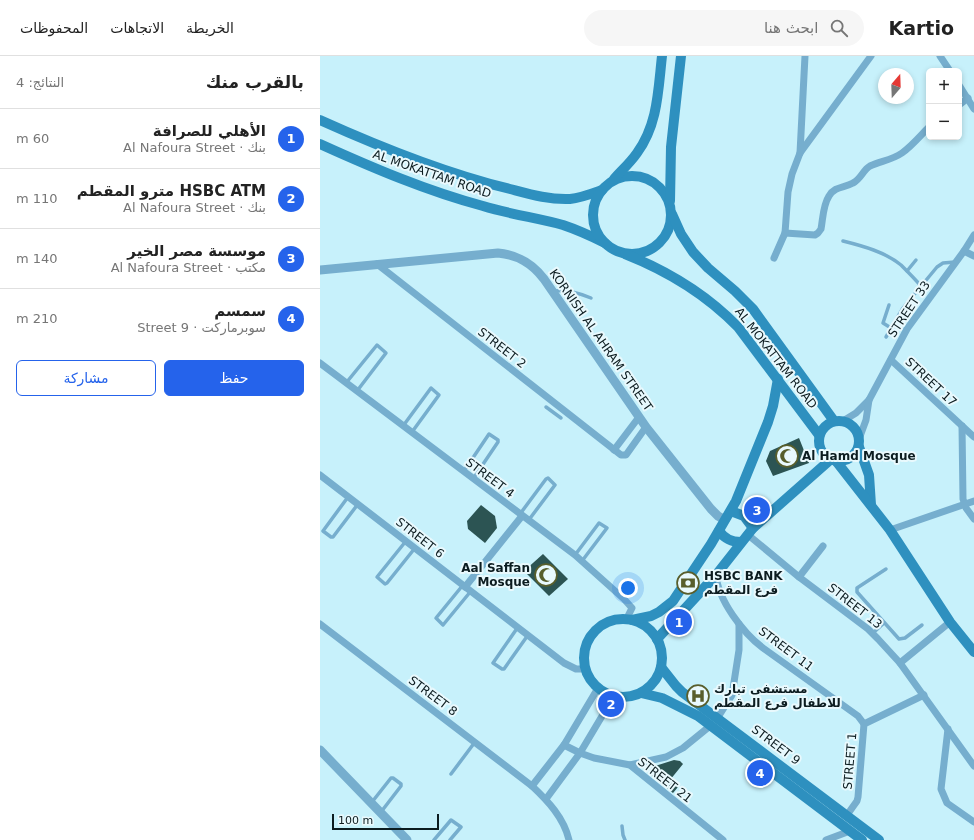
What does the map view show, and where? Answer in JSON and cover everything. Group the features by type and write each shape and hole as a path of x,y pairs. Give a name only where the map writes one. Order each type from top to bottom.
{"main road":[{"path":"612,182 636,154 651,127 657,105 662,56"},
{"path":"670,203 666,194 651,180 641,176 621,177 602,190 596,200 593,211 594,223 598,234 605,243 614,250 625,254 637,254 648,251 658,245 666,236 670,226 672,214 670,203 671,147 681,56"},
{"name":"AL MOKATTAM ROAD","path":"320,120 401,155 486,183 546,198 558,199 581,197 602,190"},
{"name":"AL MOKATTAM ROAD","path":"320,144 366,165 416,184 483,206 562,225 605,243"},
{"name":"AL MOKATTAM ROAD","path":"672,214 681,234 693,252 708,268 735,290 753,309 838,421"},
{"name":"AL MOKATTAM ROAD","path":"625,254 676,278 708,299 724,312 738,327 819,435"},
{"path":"629,620 644,625 654,634 662,656 661,667 659,674 652,685 642,693 625,697 614,696 598,688 588,676 584,654 589,640 593,633 605,624 619,620 629,620 659,612 674,601 719,531 736,501 768,422 778,380"},
{"path":"871,505 869,475 854,428 838,421 826,425 819,435 819,448 824,455 833,461 871,505 890,530 950,622 974,652"},
{"path":"657,639 716,575 747,535 833,461 848,460 855,454 859,443"},
{"path":"731,511 744,516 747,535"},
{"path":"719,531 726,539 731,541 747,535"},
{"name":"STREET 9","path":"661,667 676,686 879,840"},
{"name":"STREET 9","path":"642,693 662,698 698,716 862,840"}],"street":[{"path":"800,153 805,56"},
{"path":"774,258 785,233 788,192 792,174 800,153 871,56"},
{"path":"940,56 948,68"},
{"path":"962,89 974,109"},
{"path":"960,104 968,98"},
{"path":"785,233 815,235 818,233 821,229 826,200 831,193 838,187 856,181 871,166 900,154 911,146 926,131"},
{"name":"STREET 33","path":"838,421 856,413 869,400 907,329 974,235"},
{"path":"964,251 974,256"},
{"name":"KORNISH AL AHRAM STREET","path":"320,270 489,254 507,254 524,260 539,272 553,291 646,427 711,509 725,520"},
{"name":"STREET 2","path":"377,264 614,450"},
{"name":"STREET 17","path":"891,360 974,437"},
{"name":"STREET 4","path":"320,363 575,555 632,608 629,620"},
{"name":"STREET 33","path":"859,443 866,420 869,400"},
{"path":"639,417 614,450 621,455 626,454 646,427"},
{"path":"962,426 964,504 974,519"},
{"name":"STREET 6","path":"320,475 571,667 580,670 586,668"},
{"path":"890,530 974,501"},
{"path":"464,586 523,517"},
{"name":"STREET 13","path":"747,535 799,577 873,633 900,662 974,766"},
{"path":"799,577 823,546"},
{"name":"STREET 11","path":"716,575 719,591 739,624 756,642 858,716 864,724"},
{"path":"900,662 950,622"},
{"name":"STREET 8","path":"320,624 532,786 546,799 562,823 569,840"},
{"path":"718,717 732,695 739,650 739,624"},
{"path":"532,786 564,745 598,688"},
{"name":"STREET 1","path":"847,815 857,801 858,797 864,724 924,695"},
{"path":"546,799 580,753 614,696"},
{"path":"630,764 666,757 683,748 710,726"},
{"path":"948,729 941,789 947,803 974,822"},
{"name":"STREET 21","path":"564,745 580,753 602,760 630,764 723,840"},
{"path":"320,750 407,840"},
{"path":"826,840 850,831"}],"lane":[{"path":"843,241 874,250 888,257 907,271 921,286"},
{"path":"907,271 916,260"},
{"path":"886,337 903,308 938,267 943,263 956,262"},
{"path":"553,291 563,290 591,298"},
{"path":"889,305 883,322 891,328"},
{"path":"346,383 375,345 381,348 386,353 357,391"},
{"path":"402,426 430,388 439,394 412,433"},
{"path":"554,413 559,406"},
{"path":"546,407 561,418"},
{"path":"463,472 489,434 498,440 473,479"},
{"path":"548,478 555,485 523,517 546,479 548,478"},
{"path":"348,497 323,531 331,537 358,504"},
{"path":"575,555 599,523 606,526 582,561"},
{"path":"406,541 377,578 385,584 387,583 415,548"},
{"path":"886,569 857,588 857,592 896,637 902,639 922,625"},
{"path":"464,586 436,618 443,625 471,592"},
{"path":"873,633 884,623"},
{"path":"518,627 493,663 504,669 528,635"},
{"path":"451,774 475,742"},
{"path":"372,803 391,778 401,784 380,812"},
{"path":"434,840 451,820 461,827 450,840"},
{"path":"622,826 625,840"}],"building":[{"name":"Al Hamd Mosque","path":"799,438 809,463 773,476 766,461 770,451"},
{"path":"481,505 495,516 497,528 485,543 468,529 467,521"},
{"name":"Aal Saffan Mosque","path":"543,554 568,579 549,596 524,571"},
{"path":"674,760 680,761 683,764 670,780 678,787 673,793 649,772 652,767"}],"place":[{"name":"Al Hamd Mosque","path":"787,456"},
{"name":"موسسة مصر الخير","path":"757,510"},
{"name":"Aal Saffan Mosque","path":"546,575"},
{"name":"HSBC BANK فرع المقطم","path":"688,583"},
{"name":"الأهلي للصرافة","path":"679,622"},
{"name":"مستشفى تبارك للاطفال فرع المقطم","path":"698,696"},
{"name":"HSBC ATM مترو المقطم","path":"611,704"},
{"name":"سمسم","path":"760,773"}]}
